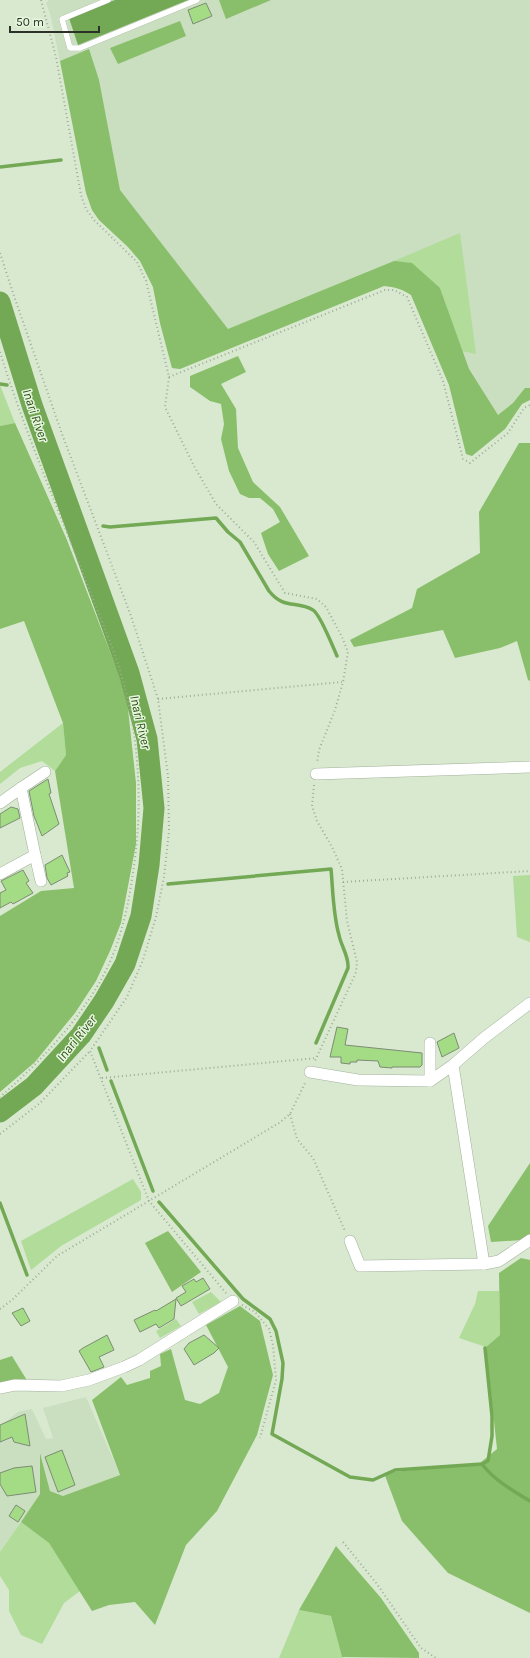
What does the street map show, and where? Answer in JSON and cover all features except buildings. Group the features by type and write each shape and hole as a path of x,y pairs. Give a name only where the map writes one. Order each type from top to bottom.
{"street":[{"path":"316,774 530,767"},
{"path":"0,803 44,772"},
{"path":"21,788 41,881"},
{"path":"0,874 35,855"},
{"path":"310,1072 358,1080 430,1081 453,1065 484,1038 530,1003"},
{"path":"430,1043 430,1081"},
{"path":"453,1065 484,1264"},
{"path":"350,1241 360,1266 484,1264 499,1261 530,1240"},
{"path":"0,1388 15,1385 61,1386 89,1380 124,1367 139,1360 233,1301"}],"lane":[{"path":"108,0 62,19 70,48 80,48 197,0"}],"path":[{"path":"0,1308 12,1300 57,1256 279,1123 290,1114 356,972 357,962 347,921 342,870 332,847 317,821 312,806 312,796 320,750 335,710 343,682 348,652 326,607 317,599 285,593 254,542 216,504 194,466 165,407 169,377 146,281 136,262 94,220 86,209 81,195 56,57 41,0"},
{"path":"0,253 65,441 131,616 158,699 168,776 169,831 164,877 156,917 143,960 127,997 90,1051 40,1103 0,1134"},
{"path":"169,377 386,290 394,290 407,297 442,381 463,458 470,463 508,433 524,408 530,405"},
{"path":"0,352 30,440 63,519 120,671 127,698 137,754 139,818 135,863 123,924 112,958 101,979 69,1027 37,1064 0,1097"},
{"path":"158,699 343,682"},
{"path":"343,882 530,871"},
{"path":"90,1051 102,1078 149,1201 233,1301 256,1312 269,1329 273,1345 276,1380 260,1438"},
{"path":"102,1078 317,1058"},
{"path":"290,1114 297,1139 314,1158 350,1241"},
{"path":"343,1542 377,1584 421,1648 436,1658"}],"shaded area":[{"path":"49,0 530,0 530,400 522,404 505,429 472,456 466,454 449,385 411,295 402,289 393,287 384,286 180,369 172,368 160,323 153,287 140,261 128,247 99,220 92,210 86,193 51,17 46,3"},
{"path":"115,0 188,0 78,45 69,18"},
{"path":"219,0 271,0 226,19"},
{"path":"180,21 186,36 118,64 110,48"},
{"path":"89,49 99,80 120,190 228,329 394,261 412,263 440,288 469,369 498,415 513,403 525,388 530,388 530,400 522,404 505,429 472,456 466,454 449,385 411,295 405,291 384,286 180,369 172,368 160,323 153,287 140,261 128,247 99,220 92,210 86,193 60,61"},
{"path":"460,233 476,354 462,351 440,288 394,261"},
{"path":"238,356 246,372 221,384 236,409 238,448 253,482 280,507 309,556 279,571 268,554 261,533 280,522 273,509 260,498 249,498 240,494 229,471 221,439 224,424 221,404 210,401 190,387 190,376"},
{"path":"0,385 15,423 0,426"},
{"path":"15,423 67,540 119,675 128,709 136,783 136,844 121,923 96,981 75,1013 35,1062 0,1092 0,916 41,891 74,888 55,771 66,755 63,723 24,621 0,629 0,426"},
{"path":"519,443 530,443 530,681 528,680 517,641 500,648 455,658 443,630 354,647 350,640 412,608 417,589 480,553 479,512"},
{"path":"63,723 66,755 55,771 42,761 20,768 0,784 0,772"},
{"path":"530,875 530,942 517,937 513,876"},
{"path":"530,1163 530,1234 522,1240 491,1242 488,1226"},
{"path":"133,1179 141,1192 141,1200 61,1246 31,1270 21,1241"},
{"path":"168,1231 201,1272 172,1292 145,1243"},
{"path":"521,1258 530,1260 530,1613 448,1573 402,1521 384,1473 480,1463 497,1449 486,1347 500,1335 499,1273"},
{"path":"478,1291 499,1291 500,1335 486,1347 459,1338 475,1304"},
{"path":"211,1292 221,1302 199,1314 192,1302"},
{"path":"240,1306 260,1321 273,1375 257,1435 217,1511 186,1545 155,1625 135,1602 109,1605 92,1611 49,1543 21,1522 40,1494 40,1453 50,1491 63,1496 120,1475 92,1400 121,1377 127,1385 150,1378 150,1371 161,1366 160,1354 171,1349 185,1400 200,1404 219,1393 228,1367 206,1325"},
{"path":"176,1319 181,1326 160,1338 156,1331"},
{"path":"12,1356 28,1382 0,1385 0,1360"},
{"path":"86,1397 120,1475 64,1496 50,1491 41,1455 40,1494 0,1552 0,1426 18,1412 32,1409 46,1439 53,1438 43,1408"},
{"path":"21,1522 49,1543 80,1591 64,1603 42,1644 21,1635 9,1611 9,1590 0,1576 0,1552"},
{"path":"336,1546 381,1598 419,1653 419,1658 342,1657 331,1616 299,1610"},
{"path":"299,1610 331,1616 342,1657 344,1658 279,1658"}],"waterway":[{"path":"0,167 61,160"},
{"name":"Inari River","path":"0,302 32,405 129,673 147,739 154,808 149,865 141,916 125,964 104,1001 81,1035 34,1086 0,1112"},
{"path":"0,384 7,385"},
{"path":"103,526 110,527 216,518 228,532 240,542 269,591 275,597 285,603 307,607 316,613 323,624 337,656"},
{"path":"168,884 331,869 336,919 348,968 316,1043"},
{"path":"99,1048 107,1070"},
{"path":"111,1081 153,1191"},
{"path":"159,1202 243,1299 270,1319 276,1331 283,1363 282,1379 272,1434 350,1477 373,1480 395,1470 482,1464 488,1461 492,1436 492,1416 485,1348"},
{"path":"0,1203 27,1275"},
{"path":"482,1464 498,1480 530,1501"}]}
